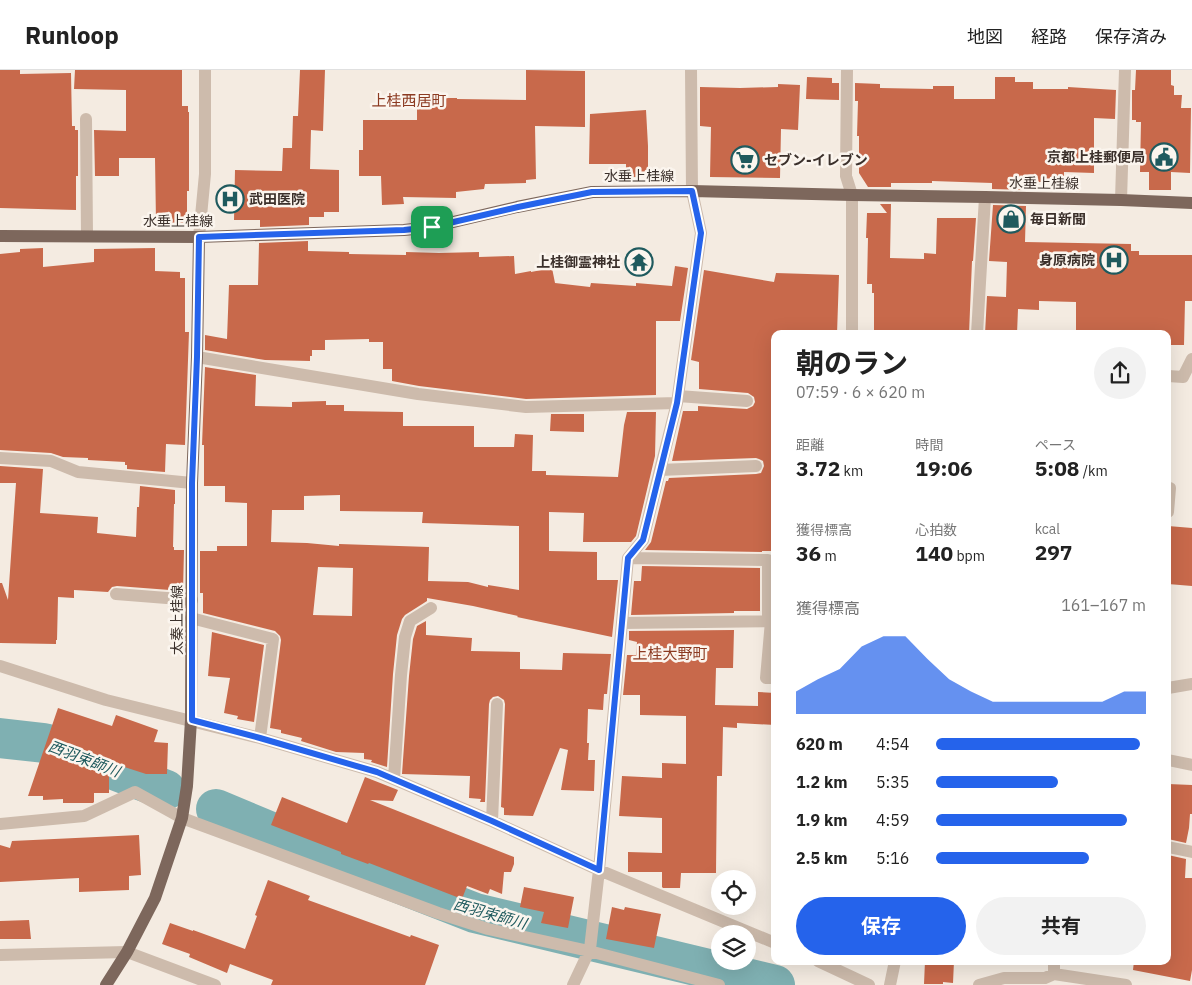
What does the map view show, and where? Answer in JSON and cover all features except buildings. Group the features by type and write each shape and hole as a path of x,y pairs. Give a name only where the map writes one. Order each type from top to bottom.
{"main road":[{"name":"水垂上桂線","path":"0,236 199,237 411,230 592,192 692,191 1192,203"},
{"name":"太秦上桂線","path":"106,985 127,952 155,898 182,818 187,786 192,720 192,483 199,237"}],"street":[{"path":"199,237 205,174 205,70"},
{"path":"573,985 590,950 628,558 643,540 677,400 701,233 692,191 691,70"},
{"path":"847,70 846,176 852,195 852,330"},
{"path":"1121,200 1125,70"},
{"path":"86,120 87,236"},
{"path":"977,330 985,197"},
{"path":"197,357 418,394 526,407 677,400 747,401"},
{"path":"1171,376 1183,377 1192,359"},
{"path":"0,458 51,461 78,472 192,483"},
{"path":"660,470 756,466"},
{"path":"628,558 768,560 771,621 766,678 771,678"},
{"path":"116,594 192,600"},
{"path":"394,779 405,637 410,621 431,608"},
{"path":"191,618 274,639 260,738"},
{"path":"622,623 771,621"},
{"path":"0,666 106,700 260,738 377,772 492,821 599,870 771,941"},
{"path":"1171,688 1192,684"},
{"path":"492,821 497,704"},
{"path":"1171,761 1192,765"},
{"path":"0,824 84,816 135,792 182,818 438,913 488,929 590,950 719,985"},
{"path":"1171,848 1192,852"},
{"path":"0,955 127,952 215,985"},
{"path":"835,965 868,985"},
{"path":"890,985 894,965"},
{"path":"979,985 1004,978 1045,978 1054,968 1126,985"}],"waterway":[{"name":"西羽束師川","path":"0,738 44,743 166,790"},
{"name":"西羽束師川","path":"216,809 329,856 475,913 775,985"}],"place":[{"name":"京都上桂郵便局","path":"1164,157"},
{"name":"セブン-イレブン","path":"745,160"},
{"name":"武田医院","path":"230,199"},
{"name":"毎日新聞","path":"1011,219"},
{"name":"身原病院","path":"1114,260"},
{"name":"上桂御霊神社","path":"639,262"}],"district":[{"name":"上桂西居町","path":"409,101"},
{"name":"上桂大野町","path":"670,654"}],"route":[{"path":"692,191 701,233 677,403 643,540 628,558 599,870 492,821 377,772 192,720 192,483 199,237 404,230 432,227 592,192 692,191"}]}
